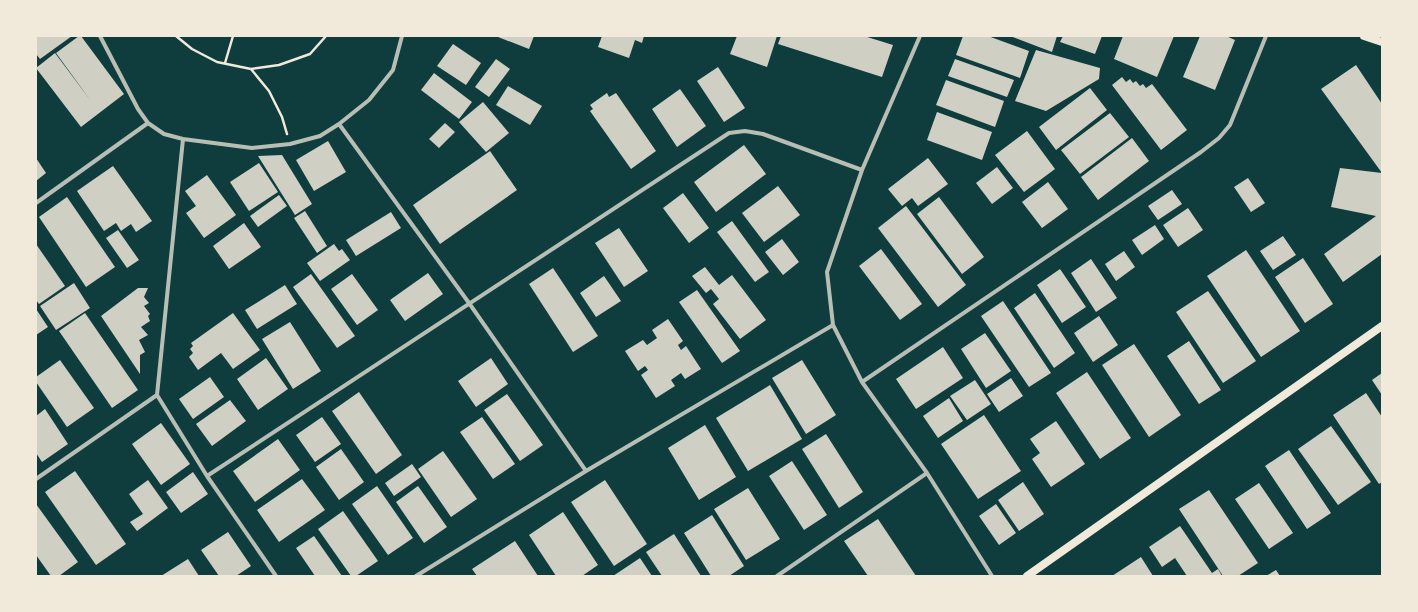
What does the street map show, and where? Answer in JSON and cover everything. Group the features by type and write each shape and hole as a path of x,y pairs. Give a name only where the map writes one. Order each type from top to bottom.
{"main road":[{"path":"1364,36 1382,42"},
{"path":"1027,576 1382,326"}],"street":[{"path":"100,36 138,109 148,123 164,134 183,139 252,148 290,144 320,136 339,124 369,100 393,70 402,36"},
{"path":"920,36 862,170 827,272 833,325 862,382 927,474 992,576"},
{"path":"862,382 1201,152 1219,138 1230,125 1266,36"},
{"path":"36,203 148,123"},
{"path":"339,124 470,303 586,471"},
{"path":"207,476 729,133 745,130 764,134 862,170"},
{"path":"183,139 157,395 207,476 276,576"},
{"path":"416,576 586,471 833,325"},
{"path":"36,479 157,395"},
{"path":"777,576 927,474"}],"path":[{"path":"176,36 192,49 218,62 251,69 279,65 310,54 326,36"},
{"path":"225,63 233,36"},
{"path":"251,69 269,91 282,117 290,144"}],"building":[{"path":"36,36 72,36 40,59 36,54"},
{"path":"81,36 124,94 81,127 36,68 55,53 91,101 56,53"},
{"path":"534,36 529,49 498,37"},
{"path":"602,36 644,36 642,43 635,40 629,58 598,47"},
{"path":"737,36 777,36 767,67 730,54"},
{"path":"781,36 864,36 893,45 882,77 778,44"},
{"path":"963,36 988,36 1029,51 1020,78 956,55"},
{"path":"1010,36 1057,36 1052,52"},
{"path":"1063,36 1102,36 1095,54 1060,42"},
{"path":"1123,36 1174,36 1157,77 1114,59"},
{"path":"1200,36 1226,36 1235,40 1215,90 1183,77"},
{"path":"453,44 481,63 466,85 437,66"},
{"path":"1036,50 1100,68 1099,79 1046,111 1015,101"},
{"path":"496,59 510,69 489,97 475,87"},
{"path":"955,59 1014,80 1007,97 948,76"},
{"path":"1356,65 1382,104 1382,173 1321,89"},
{"path":"718,67 745,108 724,122 697,81"},
{"path":"434,73 472,102 459,119 421,90"},
{"path":"1122,77 1126,82 1130,79 1133,83 1136,81 1140,86 1143,84 1146,88 1152,84 1187,130 1161,150 1112,85"},
{"path":"946,80 1004,101 995,127 936,105"},
{"path":"508,86 542,106 530,125 496,105"},
{"path":"1090,88 1107,110 1056,150 1039,127"},
{"path":"680,89 706,126 677,147 652,109"},
{"path":"607,93 609,97 616,93 656,151 631,169 590,111 593,109 590,105"},
{"path":"483,102 509,133 486,152 459,122"},
{"path":"937,112 992,132 982,160 927,140"},
{"path":"1110,113 1129,137 1080,174 1061,150"},
{"path":"445,123 455,132 439,148 429,139"},
{"path":"1027,131 1055,169 1024,192 995,155"},
{"path":"1132,138 1149,161 1098,200 1081,177"},
{"path":"328,141 346,172 314,191 296,160"},
{"path":"744,145 766,174 716,212 694,182"},
{"path":"490,151 517,190 440,244 413,205"},
{"path":"282,155 312,204 295,215 258,156"},
{"path":"36,158 46,173 36,181"},
{"path":"928,158 948,184 918,206 912,198 902,206 888,189"},
{"path":"259,163 278,192 249,211 230,182"},
{"path":"113,166 152,221 136,232 131,224 121,231 116,223 104,231 77,191"},
{"path":"997,167 1013,188 992,204 976,183"},
{"path":"1340,168 1382,173 1382,254 1343,282 1324,254 1376,216 1331,207"},
{"path":"207,175 236,215 204,238 186,213 196,206 185,191"},
{"path":"1248,178 1265,203 1251,212 1234,187"},
{"path":"1048,182 1068,209 1042,228 1022,202"},
{"path":"778,186 800,215 764,242 742,213"},
{"path":"1172,190 1182,204 1158,220 1148,206"},
{"path":"683,193 709,228 689,243 663,208"},
{"path":"279,195 287,206 258,227 250,216"},
{"path":"67,197 115,267 86,287 39,217"},
{"path":"939,197 984,257 962,274 917,214"},
{"path":"906,206 966,285 938,307 878,228"},
{"path":"1188,208 1203,230 1178,247 1163,225"},
{"path":"305,211 327,246 317,253 294,218"},
{"path":"391,212 401,228 356,256 346,240"},
{"path":"732,221 769,272 755,282 717,232"},
{"path":"244,223 261,247 229,269 213,246"},
{"path":"1155,225 1164,239 1142,255 1132,240"},
{"path":"619,228 648,271 624,287 595,243"},
{"path":"118,230 139,260 127,268 106,238"},
{"path":"1283,236 1296,255 1273,270 1260,251"},
{"path":"782,239 799,262 783,275 765,252"},
{"path":"36,244 65,286 39,304 36,300"},
{"path":"334,244 339,251 342,249 350,260 320,281 307,263"},
{"path":"881,249 922,304 900,320 859,266"},
{"path":"1246,250 1300,331 1261,357 1207,276"},
{"path":"1124,251 1135,267 1116,281 1105,264"},
{"path":"1303,258 1333,304 1305,323 1275,277"},
{"path":"1091,259 1117,298 1096,312 1071,273"},
{"path":"705,267 719,285 732,275 766,320 740,339 713,304 719,299 711,289 706,293 692,276"},
{"path":"553,268 598,336 573,352 529,284"},
{"path":"1060,269 1086,307 1062,323 1037,285"},
{"path":"428,273 443,294 405,321 390,300"},
{"path":"311,274 355,336 337,348 293,287"},
{"path":"352,274 378,310 357,325 331,289"},
{"path":"604,276 621,301 596,317 580,293"},
{"path":"74,283 90,308 56,330 40,306"},
{"path":"285,285 297,304 257,329 245,310"},
{"path":"138,288 148,288 144,297 149,303 144,306 150,314 148,316 150,321 141,327 148,335 139,340 145,352 140,355 140,374 101,316"},
{"path":"697,290 740,351 722,363 679,302"},
{"path":"1208,291 1256,361 1223,383 1176,312"},
{"path":"1035,293 1075,353 1054,368 1014,308"},
{"path":"1003,301 1051,373 1029,387 981,316"},
{"path":"36,309 48,327 36,335"},
{"path":"85,313 138,390 112,408 59,331"},
{"path":"233,313 260,350 233,369 221,353 198,370 189,357 193,353 190,349 193,346 191,343"},
{"path":"1099,316 1118,345 1093,362 1074,333"},
{"path":"668,319 683,341 678,345 681,350 686,346 701,369 685,379 681,373 671,380 675,386 656,398 641,375 648,370 645,366 638,371 625,351 643,340 647,345 657,338 652,330"},
{"path":"290,322 321,371 293,389 262,339"},
{"path":"985,333 1011,371 986,388 961,349"},
{"path":"1189,341 1221,390 1199,404 1167,356"},
{"path":"1134,344 1181,415 1149,437 1102,365"},
{"path":"943,347 963,378 916,409 896,379"},
{"path":"266,358 288,389 258,410 237,379"},
{"path":"491,358 508,384 476,407 458,381"},
{"path":"60,360 94,408 67,427 36,382 36,377"},
{"path":"802,360 836,415 806,434 772,378"},
{"path":"1087,372 1131,438 1100,459 1056,393"},
{"path":"1382,373 1382,395 1372,380"},
{"path":"210,377 224,397 193,419 179,399"},
{"path":"1011,378 1023,396 999,412 987,394"},
{"path":"975,380 991,404 967,420 950,396"},
{"path":"770,385 802,439 748,471 716,418"},
{"path":"359,392 402,455 376,474 332,411"},
{"path":"1366,393 1382,417 1382,482 1379,484 1333,415"},
{"path":"507,394 543,445 520,461 484,410"},
{"path":"949,398 963,421 938,438 923,416"},
{"path":"230,400 246,421 212,446 196,424"},
{"path":"45,409 68,444 42,462 36,453 36,416"},
{"path":"984,415 1021,471 978,499 941,444"},
{"path":"322,417 341,444 315,462 296,435"},
{"path":"482,417 515,464 493,479 460,432"},
{"path":"1056,421 1085,464 1051,487 1032,459 1040,453 1030,439"},
{"path":"161,423 190,464 161,485 132,444"},
{"path":"705,425 736,477 699,500 668,448"},
{"path":"1331,426 1371,482 1338,505 1298,449"},
{"path":"826,434 863,492 839,508 802,449"},
{"path":"278,439 300,470 255,502 233,471"},
{"path":"341,449 364,482 339,500 316,467"},
{"path":"1289,450 1331,513 1307,529 1265,466"},
{"path":"443,451 477,499 451,517 418,469"},
{"path":"792,461 827,515 804,530 769,476"},
{"path":"412,464 421,477 394,496 385,483"},
{"path":"75,471 126,544 96,565 45,492"},
{"path":"193,472 208,494 181,513 166,492"},
{"path":"302,479 325,510 279,542 257,510"},
{"path":"148,480 168,508 137,531 130,522 143,514 129,494"},
{"path":"605,480 647,544 614,566 571,502"},
{"path":"1023,482 1044,514 1019,531 998,500"},
{"path":"1259,483 1293,533 1269,549 1235,499"},
{"path":"377,486 413,538 388,555 352,504"},
{"path":"418,486 447,527 424,543 396,502"},
{"path":"748,488 780,539 746,560 714,509"},
{"path":"1209,490 1258,563 1238,576 1223,576 1179,509"},
{"path":"36,504 78,562 59,576 51,576 36,555"},
{"path":"996,504 1016,533 999,545 979,516"},
{"path":"343,511 378,561 356,576 351,576 318,529"},
{"path":"563,512 598,565 582,576 556,576 529,535"},
{"path":"712,515 744,566 729,576 711,576 684,533"},
{"path":"878,519 916,576 868,576 844,541"},
{"path":"1180,526 1212,573 1218,569 1222,576 1187,576 1175,558 1162,567 1149,547"},
{"path":"228,532 251,566 236,576 219,576 201,550"},
{"path":"674,534 701,576 662,576 646,552"},
{"path":"314,536 342,576 315,576 296,548"},
{"path":"515,541 538,576 477,576 472,569"},
{"path":"1141,557 1153,576 1112,576"},
{"path":"640,558 652,576 613,576"},
{"path":"188,559 199,576 161,576"},
{"path":"1276,570 1280,576 1266,576"}]}
